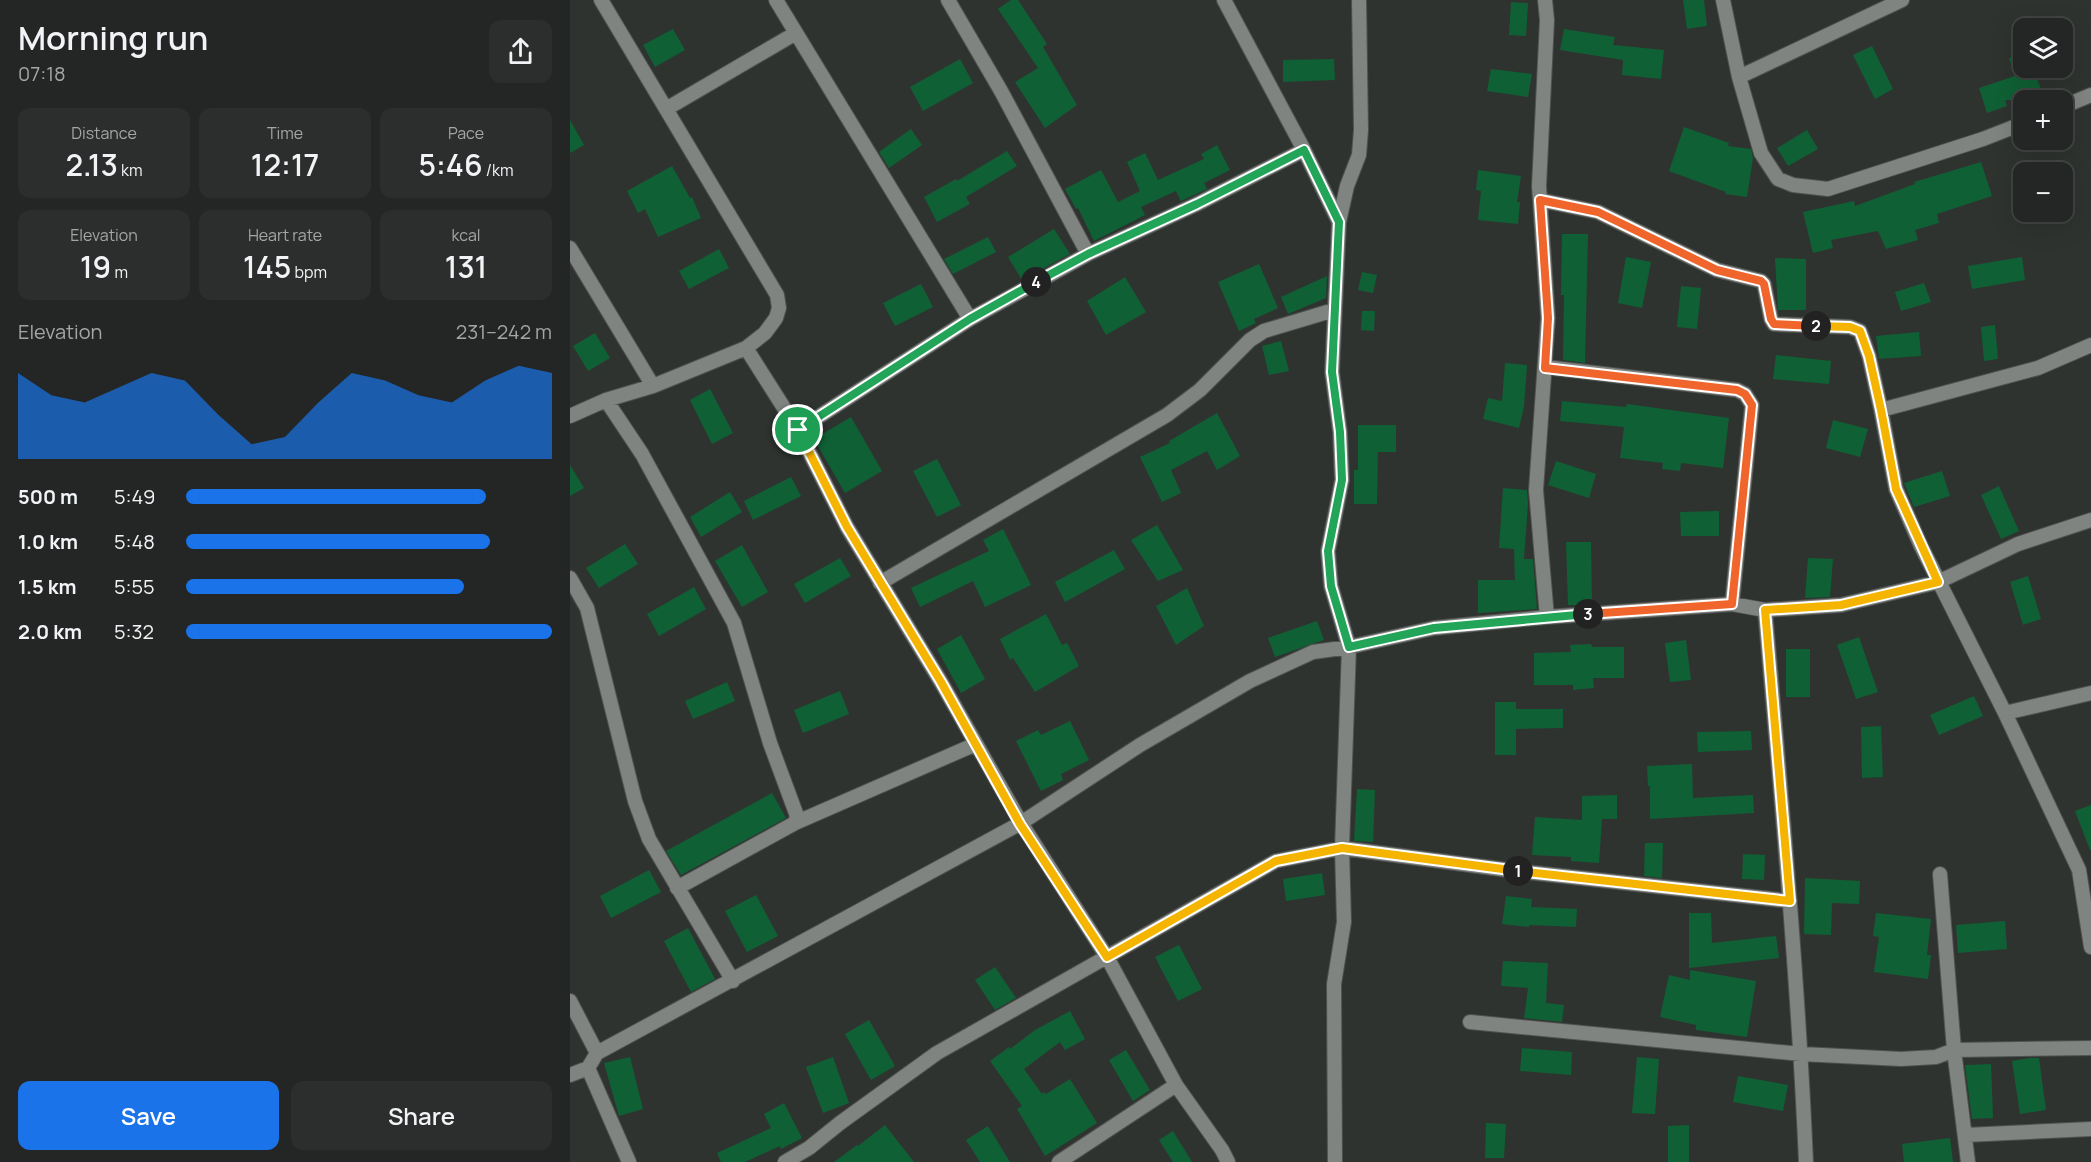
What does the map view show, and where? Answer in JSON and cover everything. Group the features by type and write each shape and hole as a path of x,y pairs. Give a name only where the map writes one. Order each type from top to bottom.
{"street":[{"path":"570,416 606,400 653,386 746,348 765,333 776,318 779,308 777,295 601,0"},
{"path":"776,0 970,319"},
{"path":"948,0 1001,92 1088,254"},
{"path":"1224,0 1304,150 1339,222"},
{"path":"1335,1162 1334,984 1344,922 1342,848 1349,647 1331,586 1328,551 1342,480 1340,432 1332,372 1339,222 1347,186 1359,155 1361,130 1359,0"},
{"path":"1545,0 1547,20 1540,200 1548,318 1536,490 1547,617"},
{"path":"1723,0 1739,77 1761,153 1778,179 1793,185 1828,189 2013,127"},
{"path":"1739,77 1902,0"},
{"path":"666,109 796,33"},
{"path":"2073,102 2091,95"},
{"path":"798,430 970,319 1088,254 1197,204 1304,150"},
{"path":"1540,200 1598,212 1717,270 1761,281 1764,284 1774,324 1850,327 1860,331 1869,356 1896,489 1938,582 2085,868 2091,947"},
{"path":"570,248 653,386"},
{"path":"880,583 1167,415 1200,390 1250,340 1264,331 1335,310"},
{"path":"1881,410 2038,368 2091,345"},
{"path":"746,348 798,430 847,527 941,682 1020,824 1107,957 1176,1085 1228,1162"},
{"path":"1545,368 1737,390 1745,394 1752,405 1732,604"},
{"path":"606,400 642,454 734,623 770,743 797,816 795,824"},
{"path":"570,1075 588,1068 597,1053 1020,824 1140,744 1250,681 1313,652 1349,647 1434,628 1547,617 1732,604 1765,610 1841,605 1938,582 2018,544 2091,520"},
{"path":"570,578 587,608 635,801 649,839 732,981"},
{"path":"1765,610 1802,1054 1806,1162"},
{"path":"2005,713 2091,693"},
{"path":"677,888 795,824 976,744"},
{"path":"785,1162 809,1148 937,1053 1276,861 1342,848 1508,870 1790,901"},
{"path":"1940,874 1954,1050 1968,1162"},
{"path":"570,1000 597,1053"},
{"path":"1470,1022 1802,1054 1901,1059 1936,1057 1954,1050 2091,1048"},
{"path":"588,1068 629,1162"},
{"path":"1059,1162 1176,1085"},
{"path":"1966,1135 2091,1129"}],"building":[{"path":"1011,0 1018,0 1047,44 1043,47 1077,105 1045,128 1015,82 1038,68 998,9"},
{"path":"1683,0 1704,0 1707,26 1687,29"},
{"path":"1511,2 1528,3 1526,36 1509,35"},
{"path":"673,29 685,50 655,67 643,45"},
{"path":"1564,29 1615,37 1613,45 1664,50 1661,79 1622,75 1623,60 1560,50"},
{"path":"1872,46 1893,89 1875,99 1853,55"},
{"path":"2013,56 2013,70 2009,58"},
{"path":"960,59 973,83 923,111 910,87"},
{"path":"1334,59 1335,80 1283,82 1283,60"},
{"path":"1491,69 1532,74 1528,97 1487,91"},
{"path":"2013,77 2037,78 2041,90 2013,90 2013,100 2005,100 2007,106 1987,113 1979,88"},
{"path":"570,120 584,145 570,153"},
{"path":"1684,127 1729,143 1728,146 1751,149 1753,158 1747,197 1725,194 1726,192 1669,171"},
{"path":"911,129 922,145 889,168 879,152"},
{"path":"1807,130 1818,149 1788,166 1777,148"},
{"path":"1217,145 1230,170 1204,183 1207,189 1181,201 1176,191 1141,207 1145,215 1094,241 1078,208 1076,209 1065,189 1101,170 1118,202 1140,191 1127,162 1145,153 1158,180 1204,159 1201,154"},
{"path":"1007,151 1017,166 966,197 970,204 937,222 924,197 956,179 957,181"},
{"path":"1981,162 1992,196 1937,214 1939,223 1915,230 1918,240 1886,249 1878,231 1831,240 1833,248 1813,253 1803,212 1854,201 1855,206 1915,184 1914,182"},
{"path":"672,166 690,198 692,197 701,218 658,237 645,209 638,213 627,191"},
{"path":"1478,170 1521,176 1517,202 1520,202 1518,224 1478,220 1481,191 1476,190"},
{"path":"1054,229 1070,254 1022,280 1008,257"},
{"path":"1562,234 1588,234 1585,363 1563,360"},
{"path":"988,237 996,252 953,274 944,259"},
{"path":"719,249 729,268 689,289 679,271"},
{"path":"1626,257 1651,262 1642,308 1618,303"},
{"path":"2022,257 2025,280 1972,289 1968,266"},
{"path":"1775,258 1806,259 1806,310 1778,310"},
{"path":"1259,264 1278,308 1254,319 1256,323 1239,331 1218,282"},
{"path":"1362,272 1377,275 1373,293 1358,290"},
{"path":"1327,276 1326,298 1288,314 1281,297"},
{"path":"1125,277 1146,312 1106,335 1087,301"},
{"path":"1924,283 1931,302 1901,311 1895,292"},
{"path":"921,284 933,307 895,326 883,303"},
{"path":"1681,286 1701,288 1697,329 1677,327"},
{"path":"1362,311 1375,311 1374,331 1361,330"},
{"path":"1995,325 1998,359 1984,361 1981,327"},
{"path":"1919,332 1921,356 1879,359 1876,336"},
{"path":"595,333 610,358 588,371 573,346"},
{"path":"1281,341 1289,371 1269,375 1262,346"},
{"path":"1776,355 1831,361 1829,384 1773,379"},
{"path":"1505,363 1527,365 1524,407 1519,428 1483,419 1488,398 1502,401"},
{"path":"710,389 733,433 712,444 690,400"},
{"path":"1562,401 1626,407 1627,404 1729,418 1723,468 1681,463 1680,471 1662,469 1663,463 1620,458 1624,427 1560,421"},
{"path":"1217,413 1240,456 1217,470 1207,451 1171,470 1181,493 1162,502 1140,457 1170,443 1169,441"},
{"path":"851,417 882,471 845,493 814,439"},
{"path":"1833,420 1868,429 1860,457 1826,448"},
{"path":"1358,425 1396,425 1396,452 1378,452 1377,504 1354,504 1354,470 1358,470"},
{"path":"937,459 961,505 937,517 913,471"},
{"path":"1556,461 1596,474 1589,498 1548,485"},
{"path":"570,465 584,488 570,496"},
{"path":"1942,471 1950,496 1914,507 1904,483"},
{"path":"791,477 801,496 753,520 744,501"},
{"path":"1999,486 2019,531 2001,539 1981,495"},
{"path":"1503,488 1527,490 1524,559 1533,559 1537,609 1478,613 1478,580 1515,580 1514,549 1499,548"},
{"path":"730,492 742,512 701,537 690,517"},
{"path":"1719,511 1719,536 1681,536 1680,512"},
{"path":"1157,525 1183,570 1158,581 1131,540"},
{"path":"1003,529 1031,585 985,607 973,581 920,607 911,588 989,551 983,540"},
{"path":"1566,542 1591,542 1592,605 1568,605"},
{"path":"625,544 638,564 599,588 586,568"},
{"path":"742,545 768,592 742,607 715,561"},
{"path":"1114,550 1125,569 1065,602 1055,582"},
{"path":"840,558 851,576 805,603 794,584"},
{"path":"1808,558 1833,559 1830,597 1805,598"},
{"path":"2028,576 2041,619 2023,625 2010,582"},
{"path":"694,587 706,609 659,636 647,614"},
{"path":"1187,588 1204,626 1176,645 1156,606"},
{"path":"1046,614 1062,645 1067,643 1079,666 1035,692 1013,658 1010,660 1000,639"},
{"path":"1317,621 1324,640 1275,657 1268,638"},
{"path":"961,635 985,679 961,693 937,649"},
{"path":"1859,637 1878,692 1856,699 1837,645"},
{"path":"1686,640 1691,680 1670,682 1665,643"},
{"path":"1591,644 1592,647 1624,647 1624,678 1593,678 1594,688 1573,690 1573,685 1534,685 1534,653 1571,652 1570,645"},
{"path":"1786,649 1810,649 1810,697 1786,697"},
{"path":"727,682 735,701 693,719 685,701"},
{"path":"840,691 849,714 803,733 794,710"},
{"path":"1974,696 1983,716 1939,735 1930,715"},
{"path":"1495,702 1516,702 1516,709 1563,709 1563,728 1516,729 1516,755 1495,755"},
{"path":"1070,721 1089,760 1061,774 1063,780 1041,791 1016,741 1038,730 1041,735"},
{"path":"1881,726 1883,777 1862,778 1861,727"},
{"path":"1751,731 1752,750 1698,752 1697,732"},
{"path":"1692,764 1693,798 1753,795 1754,813 1650,819 1650,786 1648,786 1647,766"},
{"path":"1357,789 1375,790 1373,842 1354,841"},
{"path":"772,793 786,818 681,875 666,851"},
{"path":"1617,795 1617,819 1602,819 1599,863 1571,861 1571,857 1532,855 1535,817 1582,820 1582,796"},
{"path":"2091,805 2091,850 2090,850 2075,811"},
{"path":"1645,843 1663,843 1662,878 1644,876"},
{"path":"1743,854 1765,855 1764,880 1742,879"},
{"path":"649,870 661,892 611,918 600,896"},
{"path":"1322,873 1325,895 1286,901 1283,879"},
{"path":"1805,878 1860,881 1859,904 1832,903 1831,935 1804,934"},
{"path":"756,895 778,936 747,952 725,911"},
{"path":"1506,896 1532,899 1531,907 1577,909 1576,927 1529,925 1529,927 1502,924"},
{"path":"1689,913 1711,913 1712,943 1776,936 1779,958 1689,968"},
{"path":"1876,913 1931,919 1927,955 1931,955 1928,979 1874,972 1879,937 1873,936"},
{"path":"2005,921 2007,949 1958,953 1956,925"},
{"path":"688,928 715,979 691,992 664,941"},
{"path":"1179,945 1202,989 1178,1001 1155,957"},
{"path":"1503,961 1548,963 1546,1003 1564,1005 1562,1022 1524,1018 1528,988 1501,986"},
{"path":"995,967 1016,998 995,1010 975,980"},
{"path":"1690,970 1756,981 1747,1037 1696,1030 1696,1025 1660,1017 1669,975 1690,980"},
{"path":"1070,1011 1085,1039 1065,1050 1060,1042 1024,1069 1042,1094 1044,1092 1046,1094 1070,1079 1097,1123 1045,1156 1017,1109 1022,1106 990,1061 1035,1030"},
{"path":"869,1020 895,1066 871,1080 845,1034"},
{"path":"1522,1048 1572,1052 1571,1075 1520,1071"},
{"path":"1126,1050 1150,1090 1133,1101 1109,1060"},
{"path":"630,1057 643,1109 619,1116 604,1063"},
{"path":"833,1057 849,1103 823,1113 806,1067"},
{"path":"1637,1057 1659,1059 1655,1114 1632,1113"},
{"path":"2039,1058 2046,1110 2020,1114 2012,1061"},
{"path":"1991,1064 1993,1118 1972,1119 1965,1065"},
{"path":"1738,1076 1788,1085 1783,1111 1733,1102"},
{"path":"784,1103 802,1138 781,1149 780,1146 745,1162 721,1162 717,1153 771,1128 764,1114"},
{"path":"1486,1123 1506,1124 1504,1158 1485,1158"},
{"path":"885,1125 914,1162 834,1162 858,1146"},
{"path":"1689,1125 1689,1162 1668,1162 1668,1126"},
{"path":"988,1126 1010,1162 980,1162 966,1140"},
{"path":"1173,1131 1192,1162 1173,1162 1159,1140"},
{"path":"1950,1138 1953,1162 1904,1162 1902,1144"}],"route":[{"path":"1304,150 1339,222 1332,372 1340,432 1342,480 1328,551 1331,586 1349,647 1434,628 1547,617 1732,604 1752,405 1745,394 1737,390 1545,368 1548,318 1540,200 1598,212 1717,270 1761,281 1764,284 1774,324 1850,327 1860,331 1869,356 1896,489 1938,582 1841,605 1765,610 1790,901 1508,870 1342,848 1276,861 1107,957 1020,824 941,682 847,527 798,430 970,319 1088,254 1197,204 1304,150"}]}
